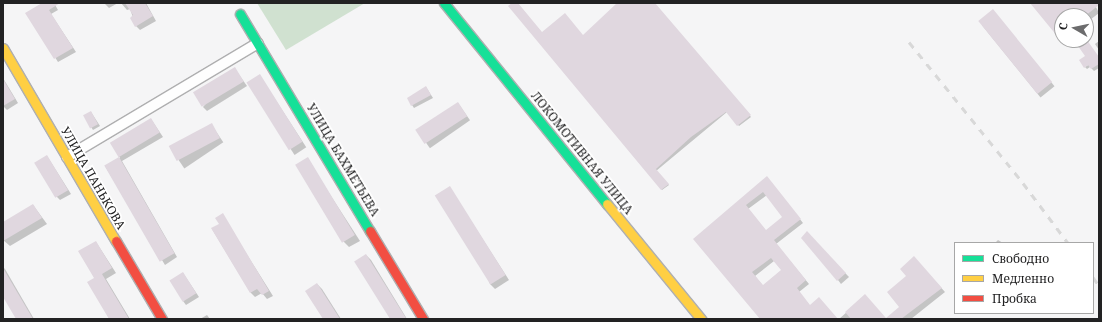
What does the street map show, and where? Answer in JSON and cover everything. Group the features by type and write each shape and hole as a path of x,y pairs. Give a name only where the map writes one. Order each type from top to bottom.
{"street":[{"name":"ЛОКОМОТИВНАЯ УЛИЦА","path":"444,3 701,319"},
{"name":"УЛИЦА БАХМЕТЬЕВА","path":"240,14 423,319"},
{"path":"67,157 258,43"},
{"name":"УЛИЦА ПАНЬКОВА","path":"3,48 162,319"}],"green space":[{"path":"257,3 365,3 286,50"}],"building":[{"path":"42,3 60,3 49,10 73,48 54,59 25,13"},
{"path":"125,3 145,3 153,16 135,27 130,18 133,15"},
{"path":"512,3 518,3 542,32 565,13 583,35 617,3 655,3 751,115 737,126 726,112 691,137 656,169 669,184 661,190 508,6"},
{"path":"1030,3 1099,3 1099,5 1094,9 1054,8 1054,32"},
{"path":"993,9 1052,82 1037,94 978,21"},
{"path":"1079,48 1093,48 1099,57 1099,64 1091,69 1088,65 1084,68 1079,60 1085,56"},
{"path":"235,67 244,82 202,107 193,92"},
{"path":"260,74 302,142 289,150 246,82"},
{"path":"3,79 15,99 3,106"},
{"path":"426,86 431,95 411,106 407,98"},
{"path":"458,102 467,116 424,144 415,130"},
{"path":"91,111 98,124 90,128 83,115"},
{"path":"151,118 160,133 119,157 110,143"},
{"path":"212,123 220,138 177,161 169,146"},
{"path":"47,155 68,190 55,198 34,163"},
{"path":"119,157 175,253 160,262 104,166"},
{"path":"308,157 355,235 342,243 295,165"},
{"path":"767,176 801,219 774,240 806,280 797,288 810,305 819,297 838,319 760,319 693,239","holes":["763,192 782,217 766,230 746,205","771,258 781,270 763,285 752,272"]},
{"path":"450,186 506,275 490,285 435,196"},
{"path":"33,204 42,218 3,241 3,222"},
{"path":"223,213 269,291 262,295 257,289 250,293 211,228 219,224 215,218"},
{"path":"807,231 846,273 837,281 801,238"},
{"path":"96,241 112,268 102,274 129,319 109,319 87,282 94,278 78,251"},
{"path":"366,254 406,318 390,319 354,261"},
{"path":"914,256 942,288 901,319 851,319 845,312 865,294 886,318 899,307 887,292 906,276 900,269"},
{"path":"3,268 33,319 16,319 3,297"},
{"path":"183,272 196,293 183,302 169,280"},
{"path":"317,283 340,319 323,319 305,291"}],"railway":[{"path":"909,42 1023,183 1067,242"},
{"path":"1094,278 1099,286"}],"traffic: fast":[{"path":"444,3 607,204"},
{"path":"240,14 370,231"}],"traffic: slow":[{"path":"3,48 116,241"},
{"path":"607,204 701,319"}],"traffic: jam":[{"path":"370,231 423,319"},
{"path":"116,241 162,319"}]}
